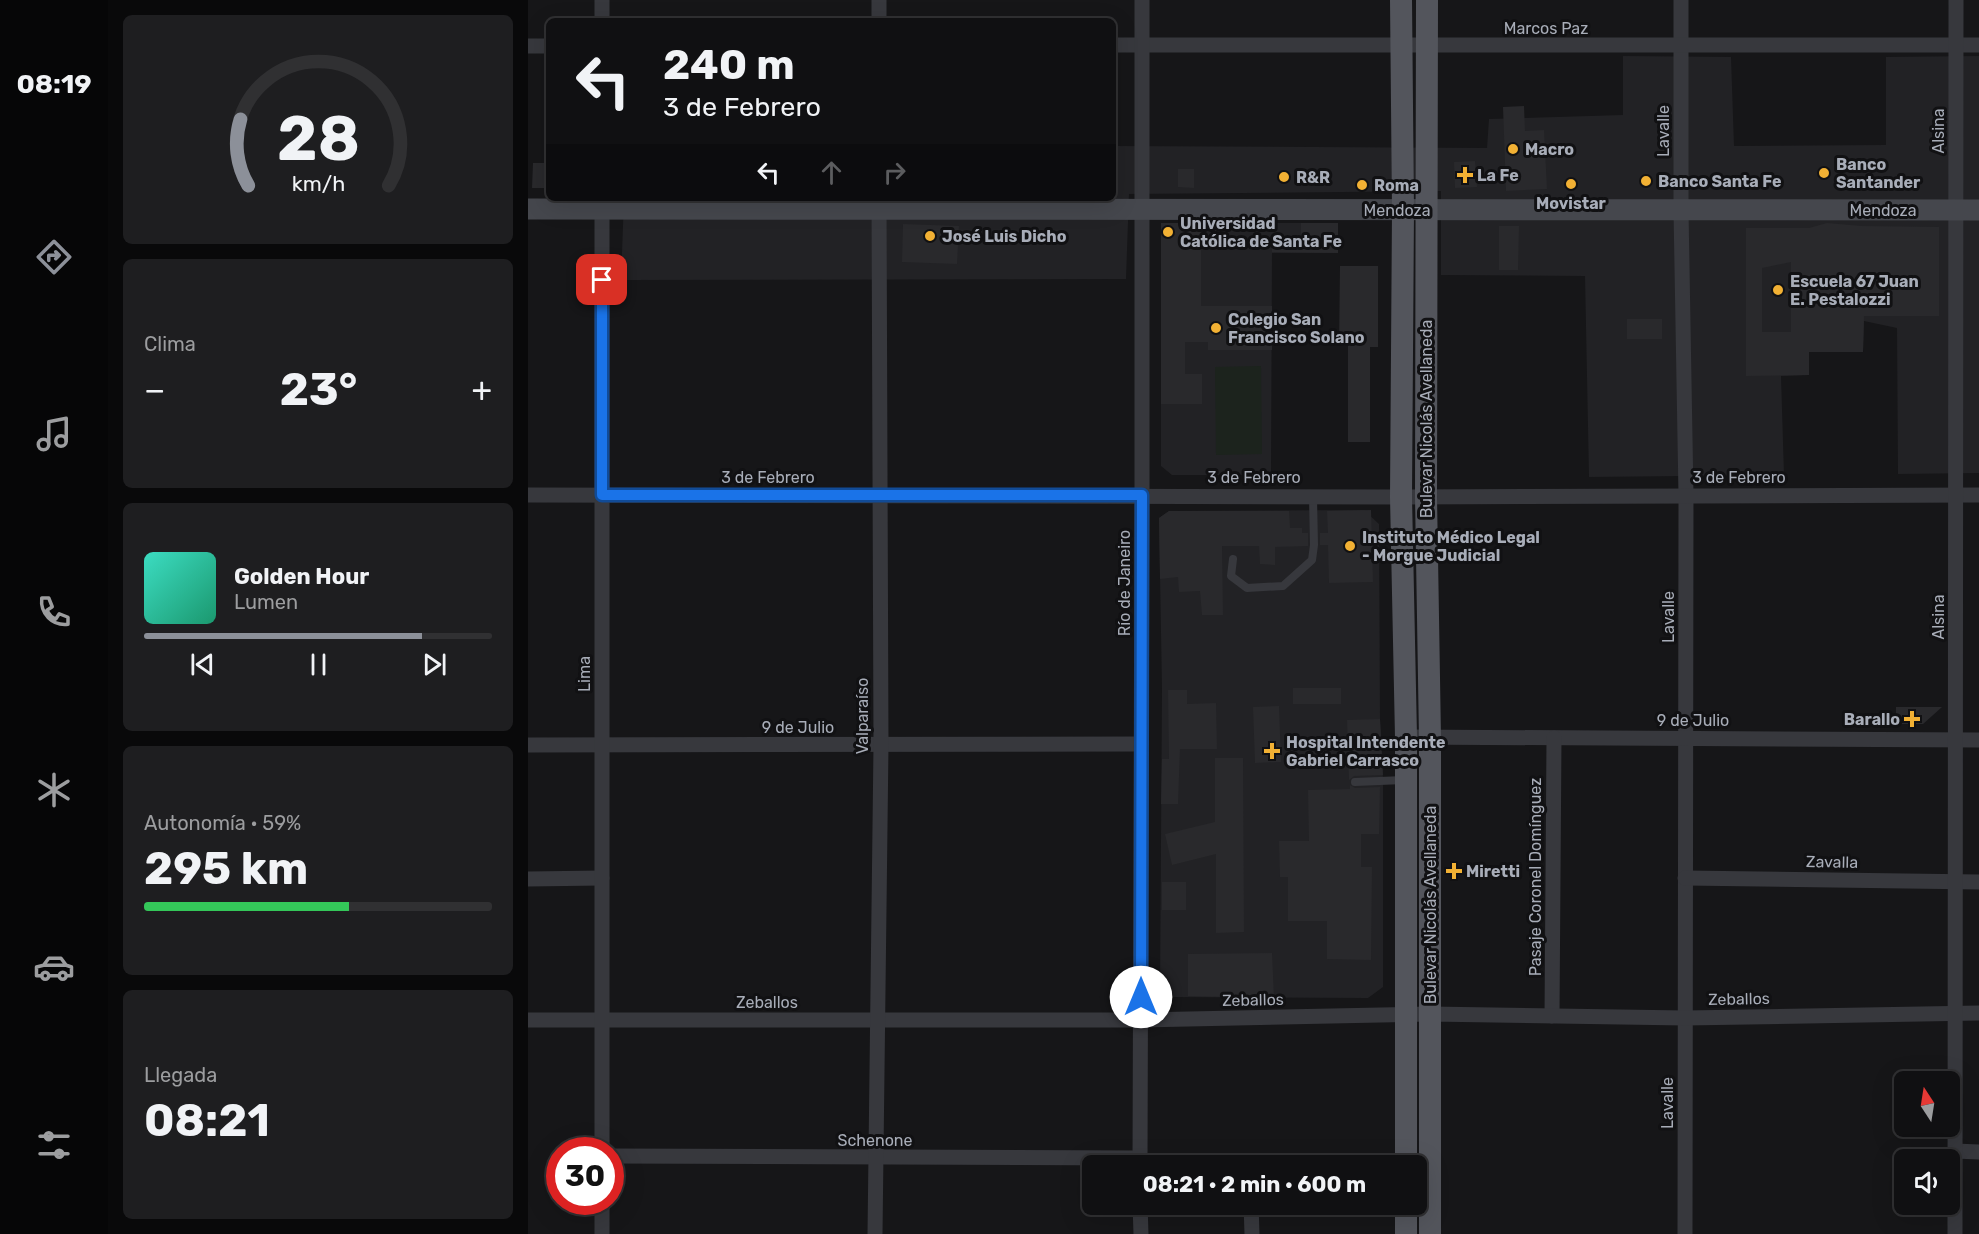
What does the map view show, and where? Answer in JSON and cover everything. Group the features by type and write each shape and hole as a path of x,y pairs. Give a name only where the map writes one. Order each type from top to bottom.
{"main road":[{"name":"Bulevar Nicolás Avellaneda","path":"1401,0 1403,210 1401,496 1406,737 1406,1155"},
{"name":"Bulevar Nicolás Avellaneda","path":"1427,0 1426,496 1430,738 1430,1234"},
{"name":"Mendoza","path":"528,209 602,203 879,204 1142,209 1979,210"},
{"path":"1406,1215 1406,1234"}],"street":[{"path":"602,0 602,18"},
{"path":"879,0 879,18"},
{"name":"Río de Janeiro","path":"1140,1155 1142,0"},
{"name":"Lavalle","path":"1681,0 1681,210 1686,495 1685,1234"},
{"name":"Alsina","path":"1955,1149 1956,0"},
{"path":"528,45 546,45"},
{"name":"Marcos Paz","path":"1116,45 1979,45"},
{"name":"Lima","path":"602,203 602,1137"},
{"name":"Valparaíso","path":"875,1234 881,744 879,204"},
{"name":"3 de Febrero","path":"528,495 1979,495"},
{"name":"9 de Julio","path":"1406,737 1979,740"},
{"name":"Pasaje Coronel Domínguez","path":"1552,1016 1554,738"},
{"name":"9 de Julio","path":"528,745 1141,744"},
{"path":"528,879 602,878"},
{"name":"Zavalla","path":"1685,878 1979,882"},
{"name":"Zeballos","path":"528,1020 1141,1020 1406,1014 1685,1018 1979,1014"},
{"path":"1960,1152 1979,1152"},
{"name":"Schenone","path":"624,1156 1082,1161"},
{"path":"602,1215 602,1234"},
{"path":"1140,1215 1141,1234"},
{"path":"1251,1215 1252,1234"},
{"name":"Alsina","path":"1955,1215 1955,1234"}],"lane":[{"path":"1233,559 1231,576 1248,588 1283,586 1312,560 1313,495"},
{"path":"1355,782 1406,780"}],"shaded area":[{"path":"1623,56 1731,57 1734,146 1886,145 1886,57 1979,56 1979,473 1898,474 1897,328 1864,321 1863,352 1809,352 1809,375 1781,376 1784,475 1589,477 1585,276 1441,275 1441,191 1129,194 1126,279 621,280 624,201 1116,201 1116,146 1487,148 1489,119 1623,115"},
{"name":"Colegio San Francisco Solano","path":"1161,223 1301,223 1338,253 1272,253 1271,475 1172,475 1161,466"},
{"path":"1261,366 1262,454 1216,455 1215,367"},
{"name":"Hospital Intendente Gabriel Carrasco","path":"1364,510 1379,524 1380,719 1383,777 1383,987 1368,998 1166,997 1160,990 1162,689 1159,518 1169,511"}],"building":[{"path":"1524,106 1525,131 1544,130 1547,189 1506,191 1503,107"},
{"name":"La Fe","path":"1475,161 1477,187 1455,188 1454,162"},
{"path":"533,163 546,163 546,188 532,188"},
{"path":"1178,169 1194,169 1194,188 1178,187"},
{"path":"1161,223 1201,223 1201,306 1272,306 1272,350 1208,350 1208,342 1185,342 1185,374 1202,374 1202,404 1161,404"},
{"path":"1301,223 1338,223 1338,253 1272,252 1272,235 1301,235"},
{"path":"1827,223 1939,227 1939,316 1864,316 1863,352 1809,352 1809,375 1746,376 1746,228 1809,228","holes":["1791,262 1791,332 1762,332 1762,268"]},
{"path":"903,224 959,226 957,264 902,262"},
{"path":"1499,226 1519,226 1518,270 1499,270"},
{"path":"1340,266 1378,266 1378,347 1370,347 1370,442 1348,442 1348,346 1339,346"},
{"path":"1627,319 1662,319 1662,339 1627,339"},
{"name":"Instituto Médico Legal - Morgue Judicial","path":"1371,510 1373,582 1329,583 1328,545 1320,545 1320,533 1328,533 1327,511"},
{"path":"1169,511 1289,511 1290,528 1302,528 1302,533 1308,533 1308,546 1275,547 1275,565 1260,564 1259,546 1222,546 1223,615 1202,615 1200,591 1179,592 1178,577 1160,579 1159,518"},
{"path":"1293,688 1341,688 1341,704 1293,704"},
{"path":"1168,690 1187,690 1187,704 1216,703 1217,749 1180,749 1178,804 1161,804 1162,759 1169,759"},
{"path":"1279,706 1281,762 1255,763 1253,707"},
{"name":"Barallo","path":"1896,707 1942,707 1923,724 1896,724"},
{"path":"1380,719 1383,775 1354,776 1349,780 1347,720"},
{"path":"1215,758 1243,758 1244,932 1216,933 1216,854 1172,865 1165,834 1215,822"},
{"path":"1350,785 1355,788 1380,787 1379,834 1361,834 1361,867 1372,867 1371,960 1327,959 1327,921 1288,921 1288,877 1280,877 1279,841 1309,841 1308,790 1350,789"},
{"path":"1162,882 1186,882 1186,910 1162,910"},
{"path":"1272,953 1274,998 1188,996 1188,954"}],"place":[{"name":"Macro","path":"1513,149"},
{"name":"Banco Santander","path":"1824,173"},
{"name":"La Fe","path":"1465,175"},
{"name":"R&R","path":"1284,177"},
{"name":"Banco Santa Fe","path":"1646,181"},
{"name":"Movistar","path":"1571,184"},
{"name":"Roma","path":"1362,185"},
{"name":"Universidad Católica de Santa Fe","path":"1168,232"},
{"name":"José Luis Dicho","path":"930,236"},
{"name":"Escuela 67 Juan E. Pestalozzi","path":"1778,290"},
{"name":"Colegio San Francisco Solano","path":"1216,328"},
{"name":"Instituto Médico Legal - Morgue Judicial","path":"1350,546"},
{"name":"Barallo","path":"1912,719"},
{"name":"Hospital Intendente Gabriel Carrasco","path":"1272,751"},
{"name":"Miretti","path":"1454,871"}],"route":[{"path":"602,280 602,495 1142,495 1141,997"}]}
